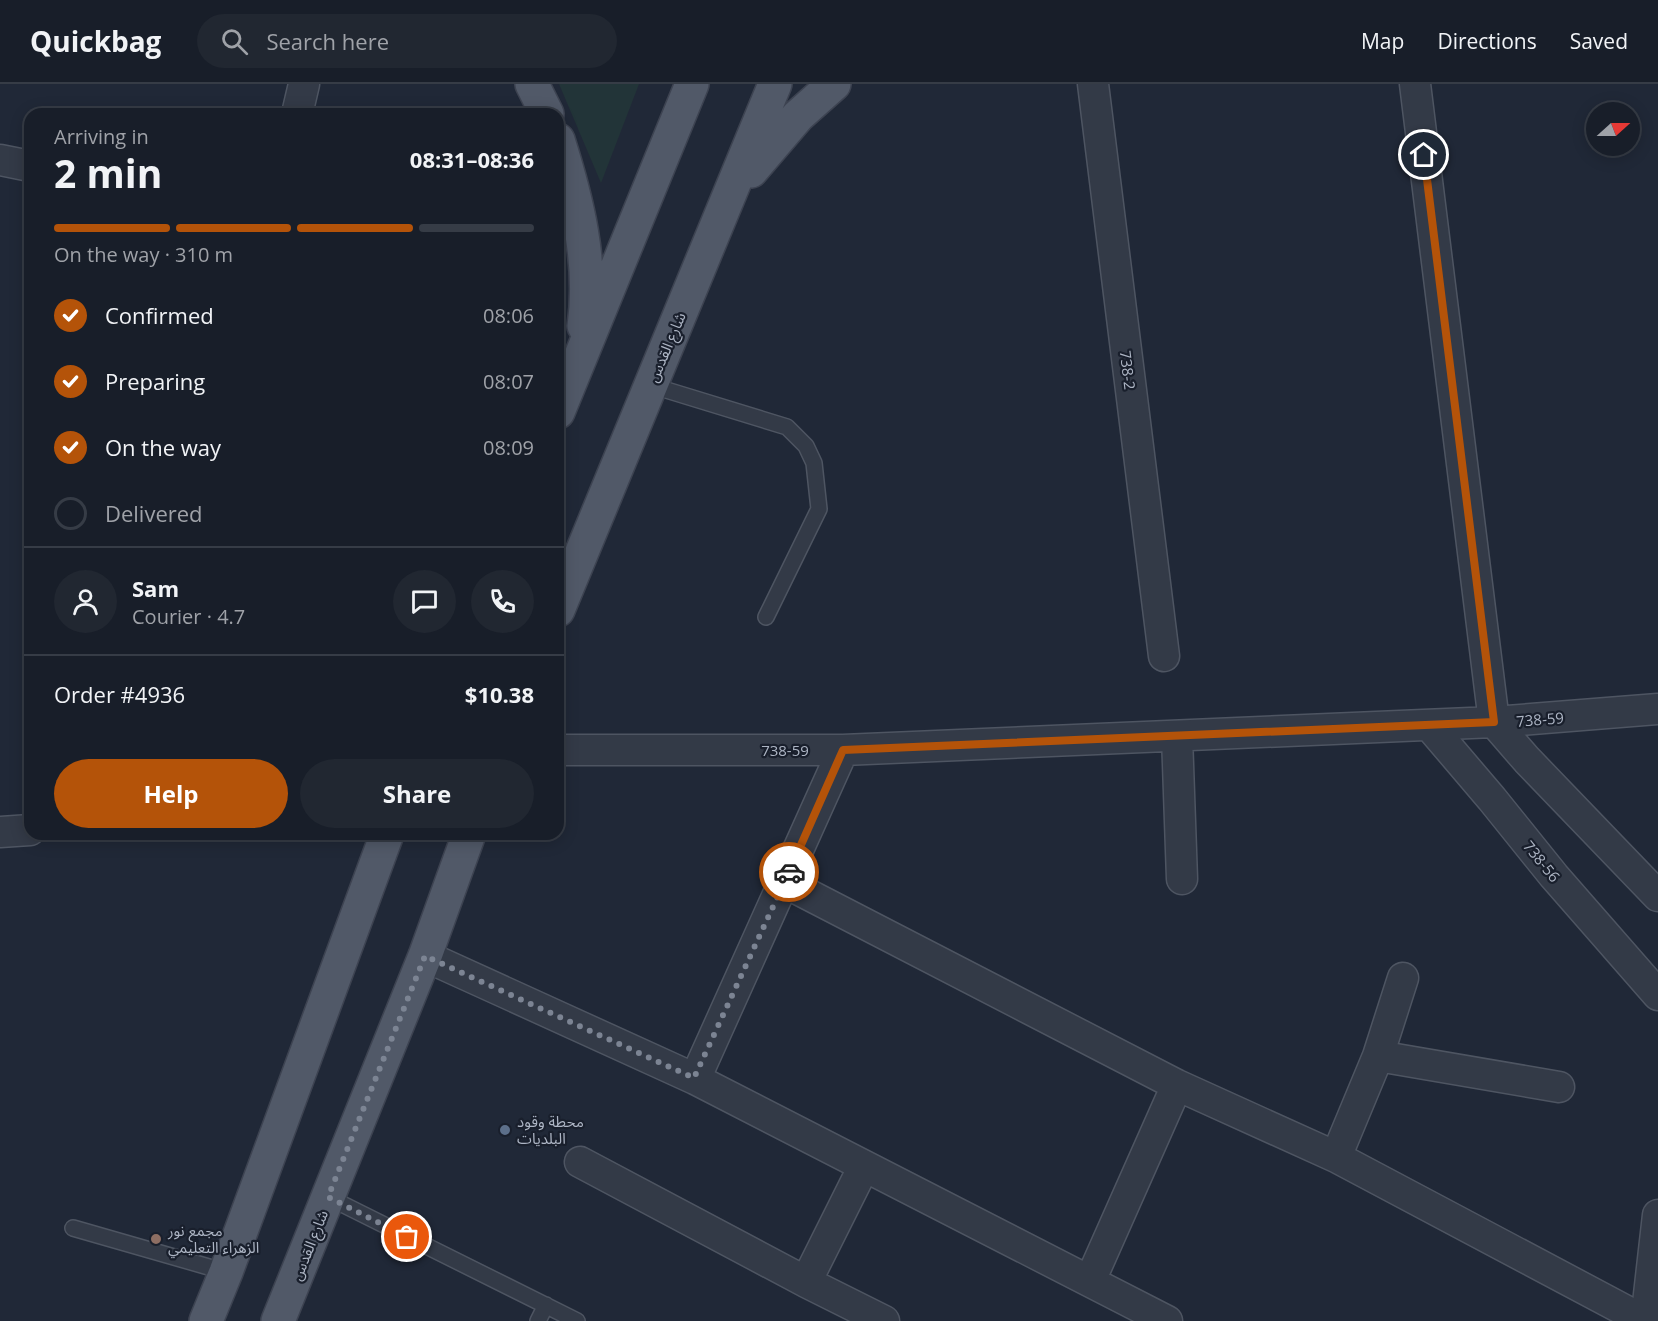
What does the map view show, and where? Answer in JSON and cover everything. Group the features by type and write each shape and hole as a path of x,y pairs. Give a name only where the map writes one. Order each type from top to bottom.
{"main road":[{"path":"532,84 544,108"},
{"path":"564,397 692,84"},
{"name":"شارع القدس","path":"564,595 775,84"},
{"path":"718,223 745,178 773,143 798,116 834,84"},
{"path":"564,159 580,222 586,267 586,309 582,340 571,380"},
{"path":"206,1321 385,840"},
{"name":"شارع القدس","path":"278,1321 425,956 467,840"}],"street":[{"path":"298,108 304,84"},
{"name":"738-2","path":"1093,84 1164,656"},
{"path":"1415,84 1494,722 1527,760 1658,896"},
{"path":"0,160 24,165"},
{"name":"738-59","path":"564,750 843,750 1494,722 1658,709"},
{"name":"738-56","path":"1429,725 1554,876 1658,995"},
{"path":"1177,736 1182,879"},
{"path":"694,1078 843,750"},
{"path":"0,832 24,830"},
{"path":"784,882 1177,1085 1336,1157 1646,1321 1658,1215"},
{"path":"425,956 694,1078 1167,1321"},
{"path":"1336,1157 1378,1056 1403,978"},
{"path":"1378,1056 1559,1087"},
{"path":"1090,1281 1177,1085"},
{"path":"580,1162 884,1321"},
{"path":"806,1282 864,1166"}],"lane":[{"path":"651,385 788,426 806,446 814,463 819,509 766,617"},
{"path":"328,1197 577,1321"},
{"path":"73,1228 226,1272"},
{"path":"538,1321 546,1305"}],"shaded area":[{"path":"559,84 639,84 601,183"}],"way so far":[{"path":"407,1237 328,1197 425,956 694,1078 789,872"}],"place":[{"name":"محطة وقود البلديات","path":"505,1130"},
{"name":"مجمع نور الزهراء التعليمي","path":"156,1239"}],"route":[{"path":"789,872 843,750 1494,722 1424,155"}]}
